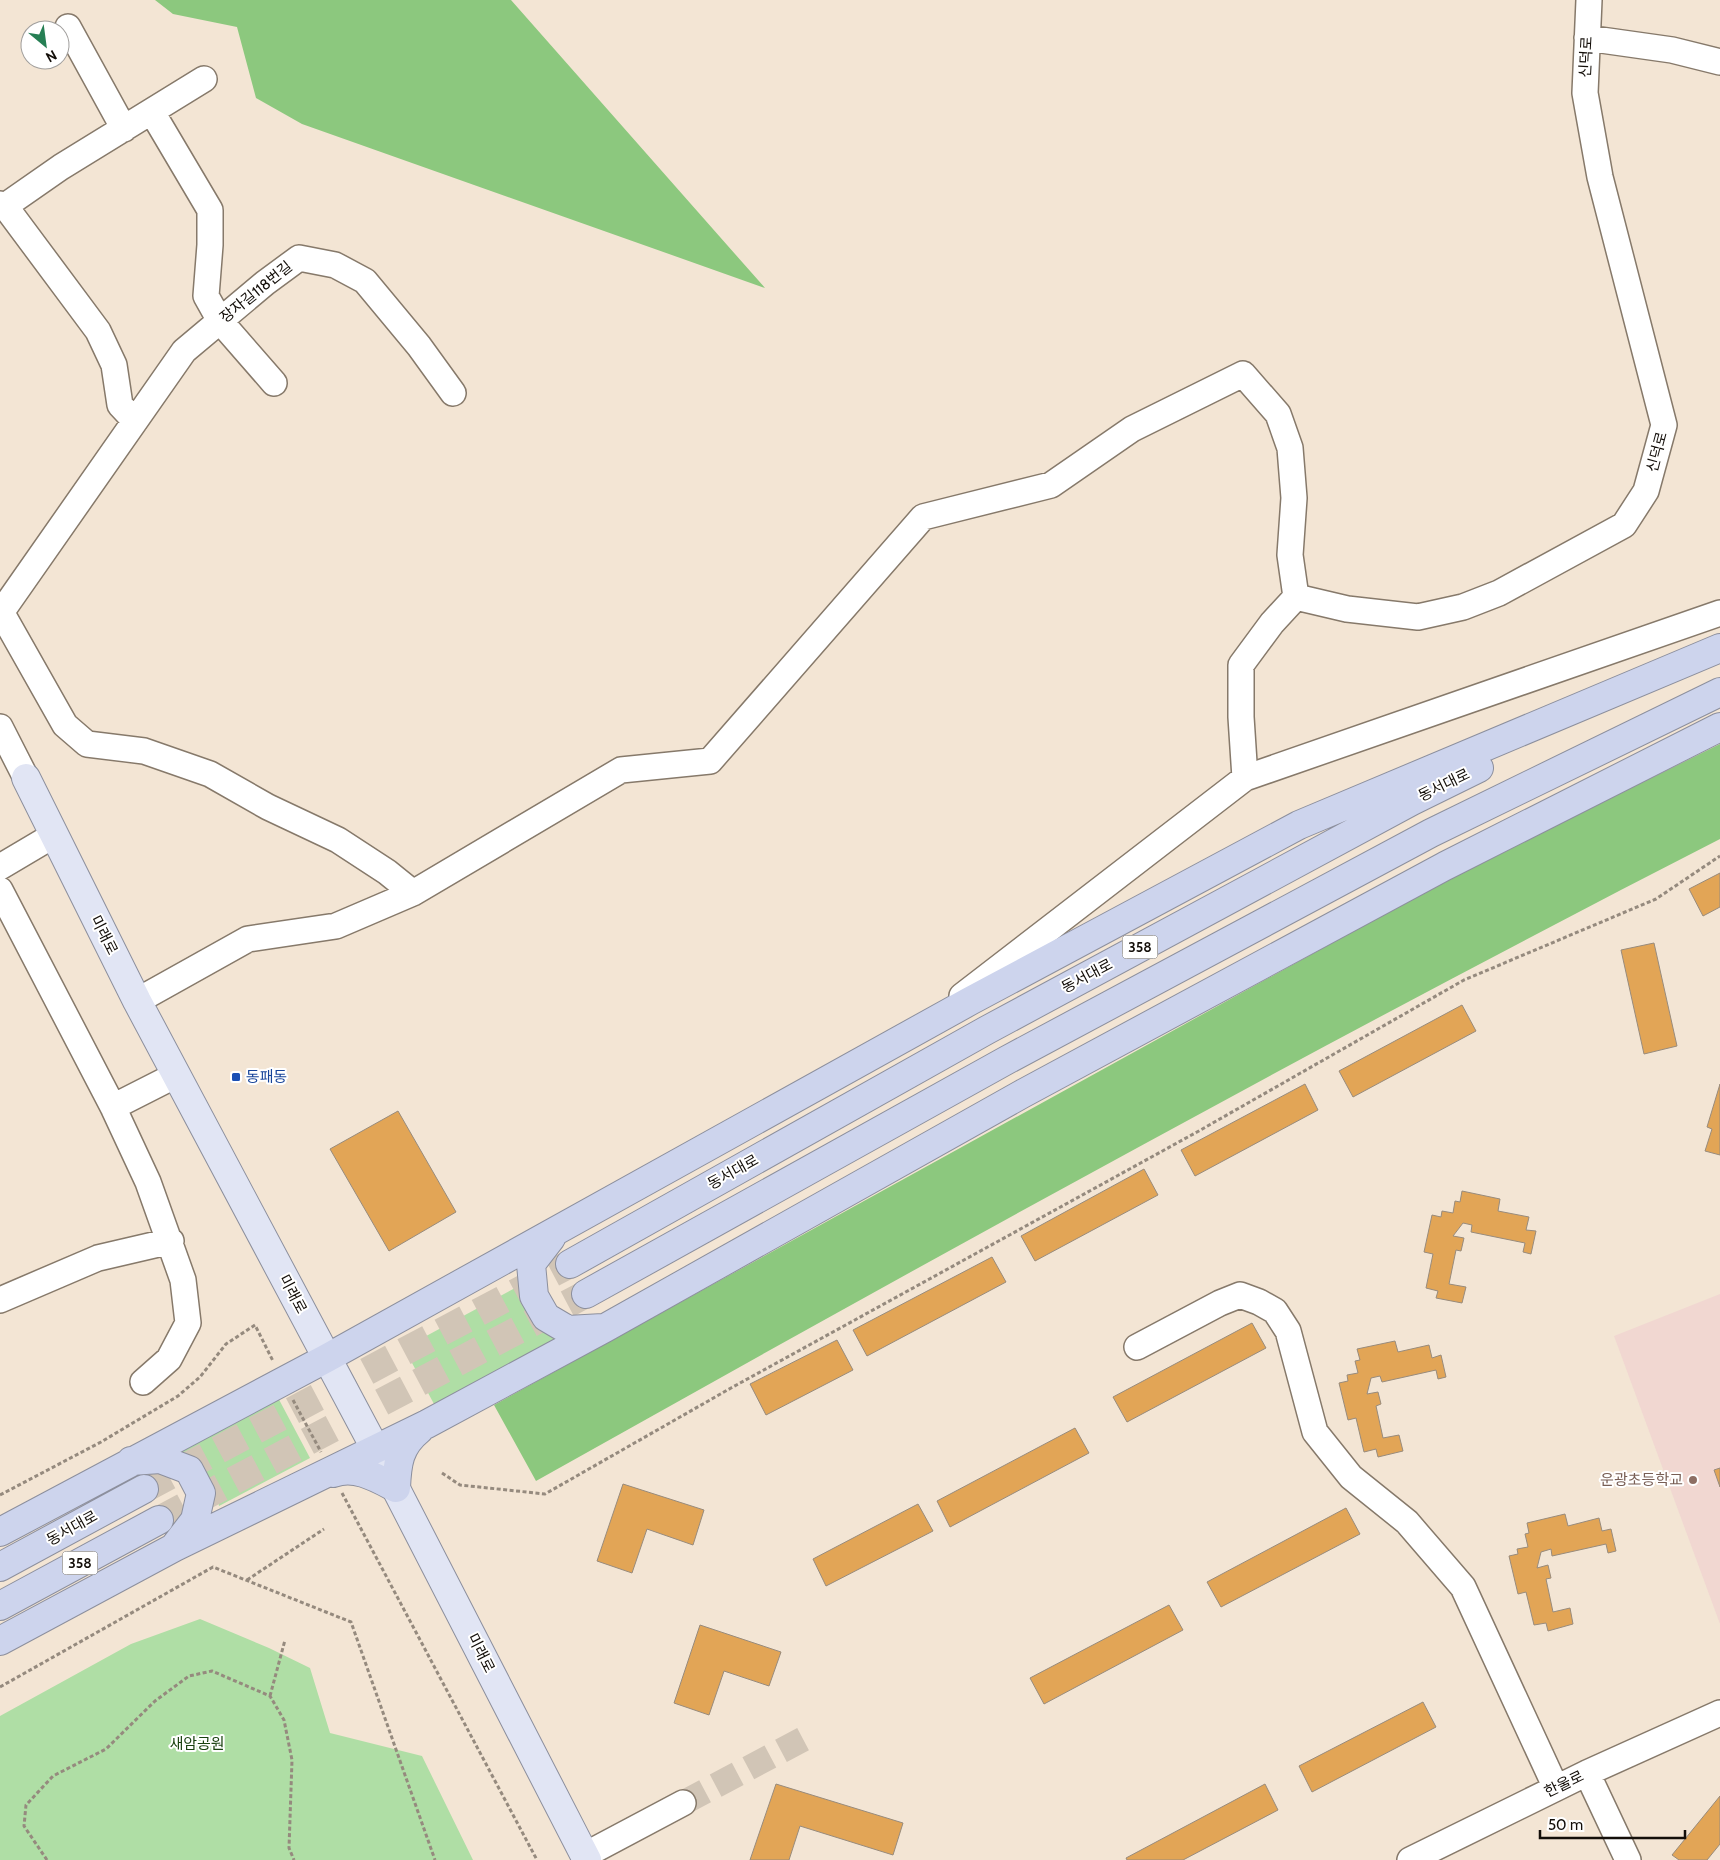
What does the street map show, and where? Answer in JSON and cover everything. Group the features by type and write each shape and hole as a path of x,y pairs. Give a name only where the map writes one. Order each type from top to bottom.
{"highway":[{"path":"0,1532 129,1461 327,1358 916,1031 1299,825 1720,648"},
{"name":"동서대로","path":"570,1264 987,1030 1412,801 1720,648"},
{"name":"358","path":"586,1294 1007,1060 1431,833 1720,692"},
{"path":"0,1641 174,1547 428,1424 605,1328 1056,1075 1445,866 1720,727"},
{"path":"555,1232 531,1264 534,1296 546,1317 568,1330 605,1328"},
{"path":"326,1473 357,1471 376,1477 396,1488 397,1466 401,1450 410,1437 428,1424"},
{"path":"129,1461 160,1459 189,1470 202,1492 195,1520 174,1547"},
{"name":"동서대로","path":"0,1567 144,1489"},
{"name":"358","path":"0,1606 159,1520"}],"main road":[{"name":"미래로","path":"26,778 137,1001 396,1488 586,1858"}],"street":[{"name":"신덕로","path":"1296,597 1347,609 1418,618 1463,607 1499,593 1624,525 1646,491 1664,425 1600,178 1584,93 1589,0"},
{"path":"70,31 124,129"},
{"path":"1587,38 1672,50 1720,62"},
{"path":"134,422 120,405 114,365 98,331 2,205 204,79"},
{"path":"152,112 210,210 210,245 206,296 220,321 274,383"},
{"name":"장자길118번길","path":"0,612 184,351 265,283 299,258 335,265 365,281 419,346 453,394"},
{"path":"137,1001 248,939 336,926 413,893 621,770 710,761 923,517 1051,485 1132,429 1243,374 1278,414 1290,448 1294,498 1290,556 1296,597 1272,623 1241,665 1240,717 1245,778"},
{"path":"0,612 65,725 87,744 144,751 210,774 268,807 338,840 387,872 413,893"},
{"path":"916,1031 1245,778 1720,613"},
{"name":"미래로","path":"0,727 26,778"},
{"path":"0,867 54,835"},
{"path":"0,890 113,1107 148,1182 171,1241 183,1280 188,1323 170,1359 143,1382"},
{"path":"113,1107 176,1075"},
{"path":"0,1300 98,1258 171,1241"},
{"path":"1137,1347 1220,1303 1240,1295 1259,1302 1275,1312 1288,1331 1315,1432 1351,1477 1407,1522 1463,1587 1556,1788"},
{"name":"한울로","path":"1410,1860 1587,1773 1720,1713"},
{"path":"1587,1773 1628,1860"},
{"path":"586,1858 683,1803"}],"path":[{"path":"442,1473 460,1485 545,1494 731,1388 1197,1132 1464,980 1656,899 1720,856"},
{"path":"0,1495 101,1442 178,1396 200,1377 226,1344 255,1325 278,1369"},
{"path":"291,1396 326,1473 538,1860"},
{"path":"247,1580 324,1529"},
{"path":"0,1687 213,1567 247,1580 351,1622 435,1860"},
{"path":"270,1696 285,1640"},
{"path":"47,1860 24,1826 26,1805 53,1776 106,1749 155,1701 189,1676 212,1671 270,1696 284,1720 292,1760 289,1848 294,1860"}],"shaded area":[{"name":"운광초등학교","path":"1720,1294 1720,1624 1614,1336"}],"green space":[{"path":"155,0 511,0 765,288 302,124 256,98 237,27 173,14"},
{"path":"1720,744 1720,839 1570,916 1125,1154 536,1481 494,1405 1448,879"},
{"path":"517,1287 539,1327 561,1340 442,1406 434,1404 404,1348"},
{"path":"275,1392 310,1458 219,1506 215,1487 200,1462 173,1446"},
{"name":"새암공원","path":"200,1619 269,1648 310,1668 330,1733 422,1756 473,1860 0,1860 0,1716 131,1644"}],"building":[{"path":"1720,873 1720,907 1703,916 1689,889"},
{"path":"1654,943 1677,1046 1644,1054 1621,950"},
{"path":"1462,1005 1476,1031 1353,1097 1339,1071"},
{"path":"1305,1084 1318,1110 1195,1176 1181,1150"},
{"path":"1720,1084 1720,1155 1705,1151 1712,1129 1707,1127"},
{"path":"398,1111 456,1212 389,1251 330,1149"},
{"path":"1144,1169 1158,1195 1035,1261 1021,1236"},
{"path":"1462,1191 1500,1199 1498,1211 1529,1217 1526,1230 1536,1231 1531,1254 1523,1252 1525,1243 1471,1232 1472,1225 1463,1223 1453,1236 1464,1238 1461,1251 1456,1250 1449,1284 1466,1287 1462,1303 1436,1298 1438,1291 1426,1288 1433,1254 1424,1252 1432,1215 1441,1217 1442,1211 1453,1213 1455,1201 1460,1202"},
{"path":"992,1257 1006,1282 867,1356 853,1330"},
{"path":"1252,1323 1266,1348 1127,1422 1113,1397"},
{"path":"837,1340 853,1370 766,1415 750,1384"},
{"path":"1395,1341 1398,1352 1429,1345 1432,1358 1441,1355 1446,1377 1438,1379 1436,1370 1382,1382 1380,1376 1371,1378 1367,1394 1378,1392 1381,1404 1376,1406 1383,1438 1399,1435 1403,1451 1378,1457 1376,1449 1364,1452 1356,1418 1348,1420 1339,1383 1348,1381 1347,1375 1358,1373 1355,1361 1360,1360 1357,1349"},
{"path":"1075,1428 1089,1453 950,1527 937,1501"},
{"path":"1720,1468 1720,1487 1714,1470"},
{"path":"623,1484 704,1510 693,1545 647,1529 632,1573 597,1561"},
{"path":"918,1504 933,1531 826,1586 813,1559"},
{"path":"1346,1508 1360,1534 1221,1607 1207,1582"},
{"path":"1565,1514 1568,1526 1599,1518 1602,1531 1611,1529 1616,1551 1608,1553 1606,1544 1552,1556 1551,1549 1541,1552 1537,1568 1548,1565 1551,1578 1546,1579 1553,1612 1570,1608 1573,1624 1548,1631 1546,1623 1534,1625 1526,1592 1518,1594 1509,1556 1518,1554 1517,1549 1528,1547 1525,1534 1529,1533 1527,1523"},
{"path":"1169,1605 1183,1630 1044,1704 1030,1678"},
{"path":"700,1625 781,1652 769,1686 724,1671 709,1715 674,1703"},
{"path":"1423,1702 1436,1727 1312,1792 1299,1766"},
{"path":"776,1784 903,1823 893,1855 800,1826 789,1860 750,1860"},
{"path":"1265,1784 1278,1810 1183,1860 1127,1860 1126,1858"},
{"path":"1720,1796 1720,1844 1707,1860 1679,1860 1672,1855"}],"tunnel":[{"path":"144,1489 570,1264"},
{"path":"159,1520 586,1294"},
{"path":"683,1803 807,1737"}],"place":[{"name":"동패동","path":"236,1077"},
{"name":"운광초등학교","path":"1693,1480"}]}
